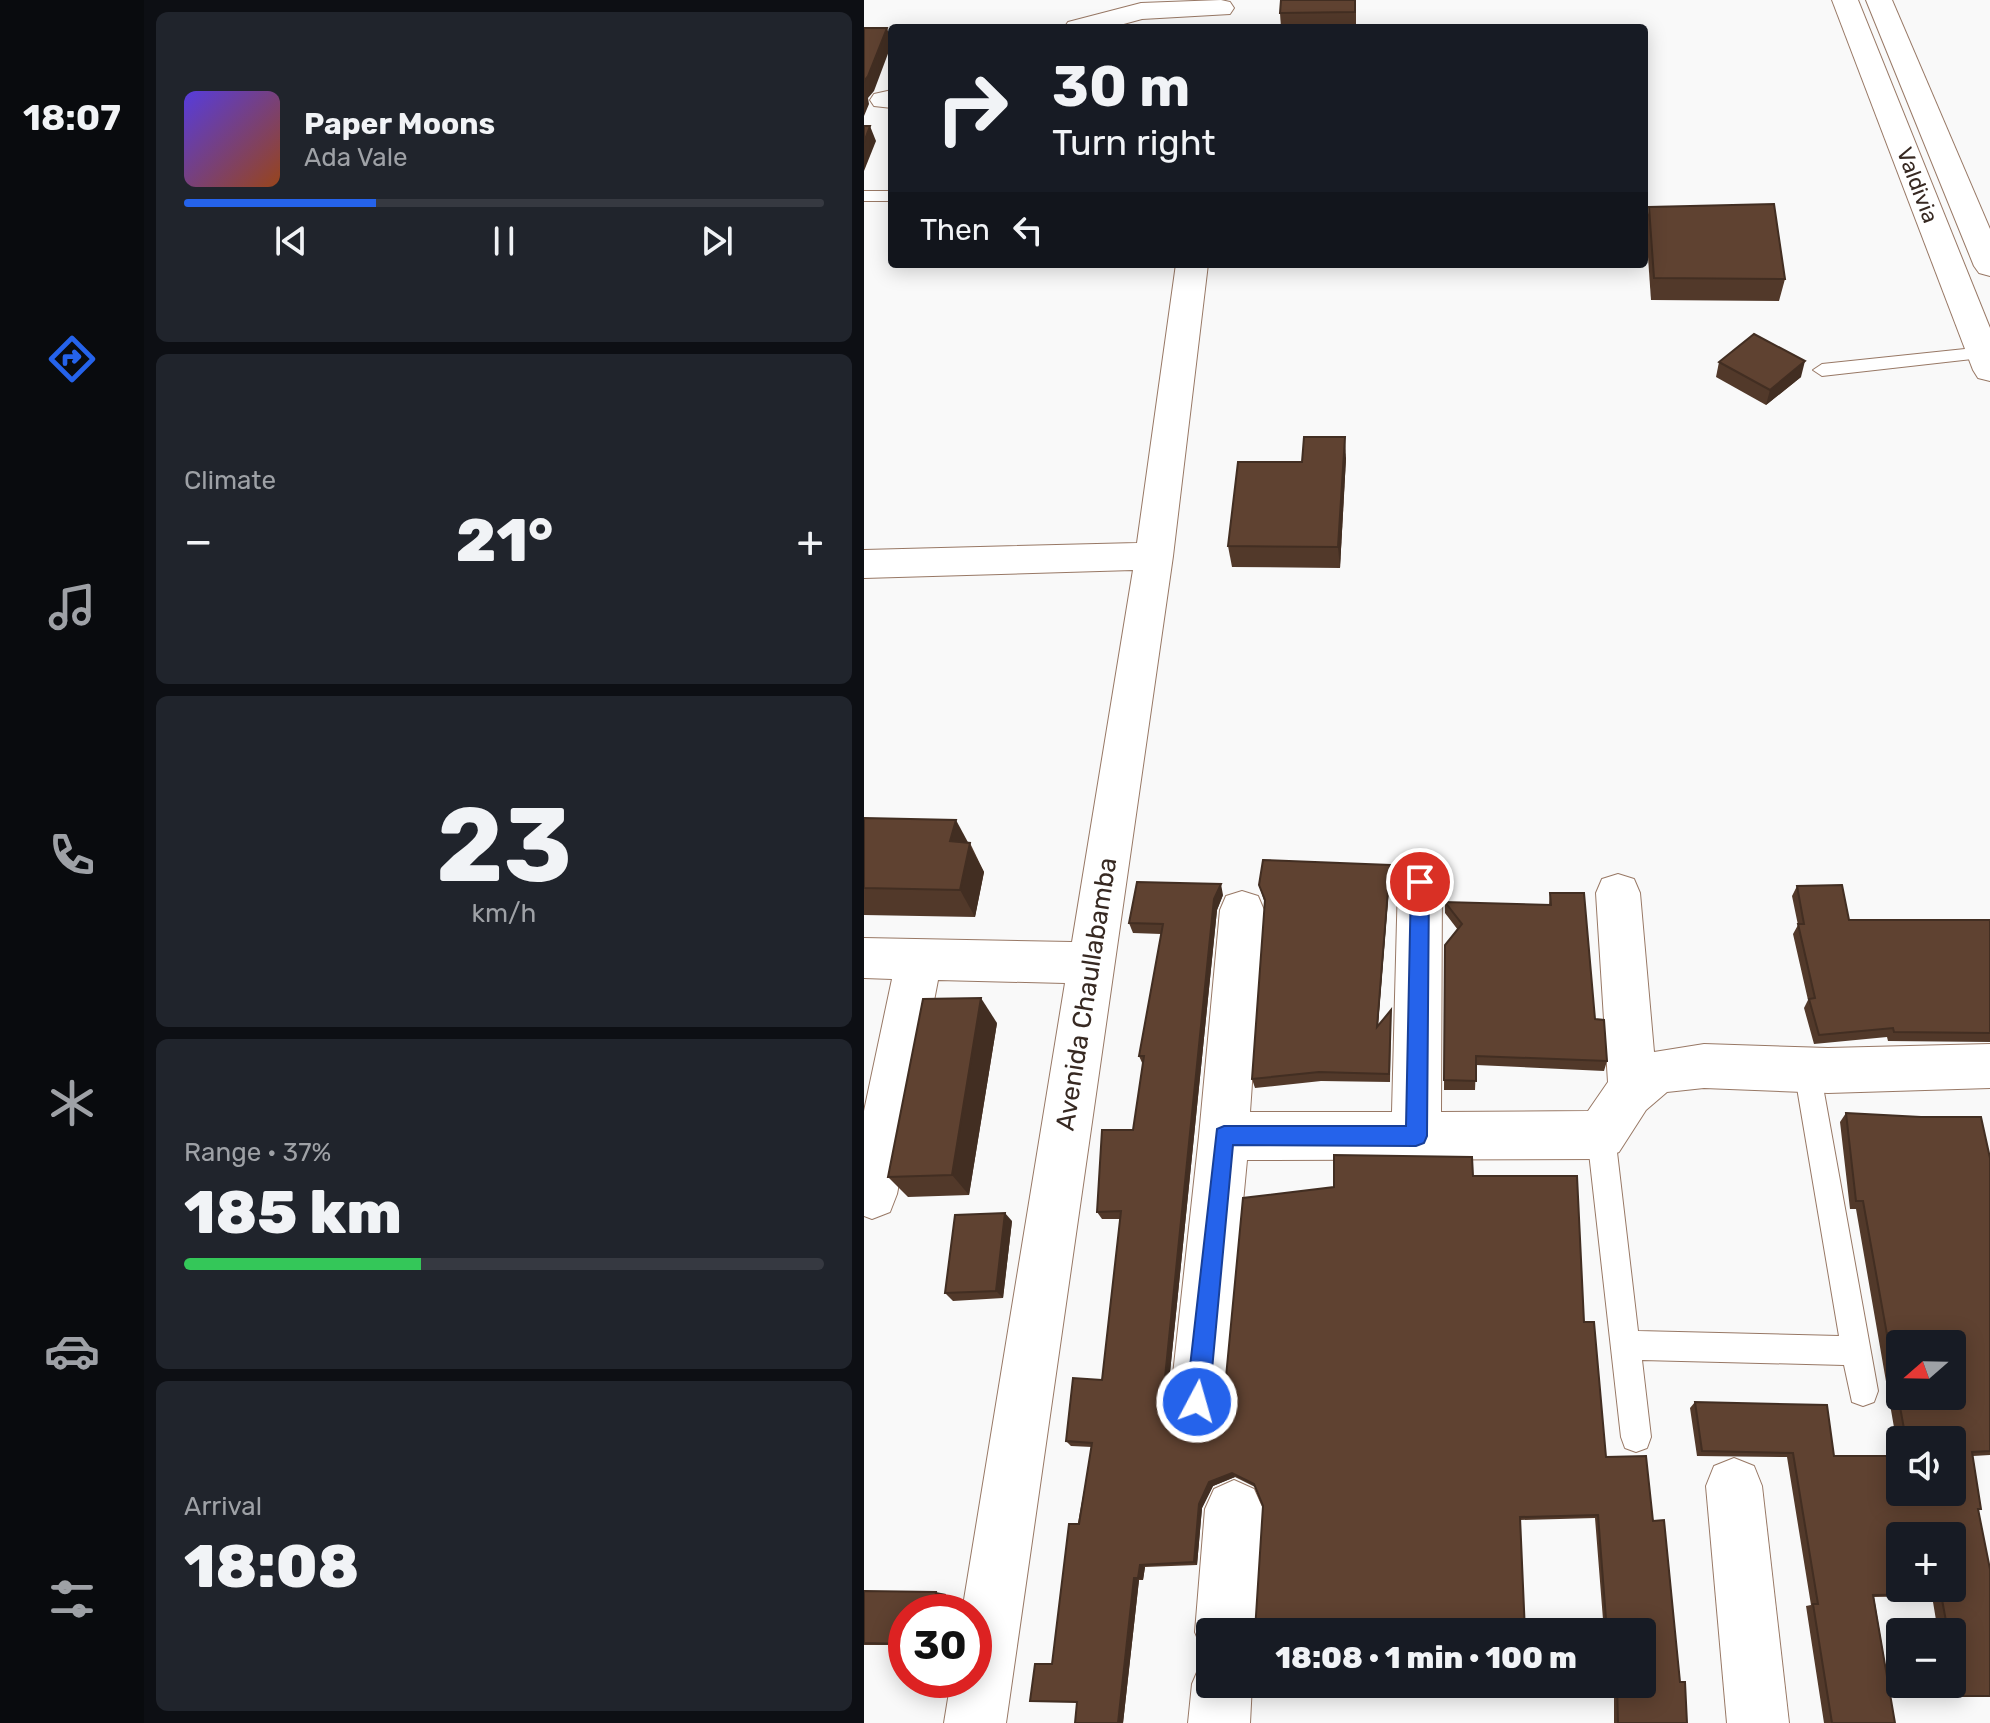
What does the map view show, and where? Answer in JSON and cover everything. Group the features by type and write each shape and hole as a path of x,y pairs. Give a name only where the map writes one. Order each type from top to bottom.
{"street":[{"name":"Valdivia","path":"1845,0 1985,348"},
{"name":"Valdivia","path":"1879,0 1990,266"},
{"path":"1093,24 1141,11 1221,12"},
{"name":"Avenida Chaullabamba","path":"975,1723 1154,556 1191,268"},
{"path":"864,564 1154,556"},
{"path":"1416,1136 1420,882"},
{"path":"1618,893 1633,1090"},
{"path":"1197,1402 1224,1136 1242,910"},
{"path":"864,958 1090,963"},
{"path":"872,1194 919,959"},
{"path":"1224,1136 1601,1135 1633,1090 1653,1074 1736,1065 1807,1070 1990,1066"},
{"path":"1734,1486 1758,1723"},
{"path":"1226,1618 1234,1509"},
{"path":"1219,1723 1221,1698"}],"lane":[{"path":"864,196 888,196"},
{"path":"1822,370 1985,348"},
{"path":"1807,1070 1863,1391"},
{"path":"1601,1135 1636,1437"},
{"path":"1625,1345 1855,1351"}],"building":[{"path":"1281,0 1355,0 1355,12 1280,13"},
{"path":"864,28 887,28 864,81"},
{"path":"864,126 870,126 864,142"},
{"path":"1774,204 1785,279 1654,278 1649,207"},
{"path":"1754,334 1805,361 1770,390 1719,362"},
{"path":"1304,437 1345,437 1338,547 1228,546 1238,462 1302,462"},
{"path":"864,818 956,820 950,841 970,843 960,890 864,888"},
{"path":"1263,860 1390,865 1377,1027 1391,1010 1389,1074 1319,1072 1252,1079 1265,900 1259,885"},
{"path":"1137,882 1221,884 1214,899 1163,1397 1171,1417 1194,1427 1215,1417 1224,1398 1243,1198 1334,1187 1334,1155 1472,1157 1473,1176 1577,1176 1584,1322 1594,1322 1606,1457 1646,1456 1653,1521 1664,1520 1680,1682 1685,1682 1687,1723 1618,1723 1617,1698 1656,1698 1656,1618 1606,1618 1598,1515 1520,1517 1524,1618 1256,1618 1263,1506 1254,1484 1232,1473 1209,1482 1199,1504 1194,1562 1140,1565 1138,1578 1134,1578 1118,1723 1075,1723 1077,1702 1030,1701 1035,1664 1052,1664 1069,1524 1079,1524 1092,1443 1066,1441 1073,1378 1102,1380 1121,1211 1097,1212 1102,1130 1133,1130 1144,1056 1139,1056 1163,924 1129,923"},
{"path":"1842,885 1849,920 1990,920 1990,1033 1894,1032 1893,1028 1819,1035 1809,999 1815,998 1798,924 1804,924 1797,886"},
{"path":"1550,893 1584,893 1595,1019 1604,1020 1607,1061 1476,1056 1476,1081 1444,1080 1445,945 1462,924 1445,902 1551,905"},
{"path":"981,998 952,1175 888,1177 923,999"},
{"path":"1846,1113 1981,1117 1990,1158 1990,1451 1972,1452 1981,1509 1978,1509 1990,1569 1990,1696 1966,1696 1966,1618 1945,1618 1942,1602 1966,1602 1966,1522 1886,1522 1886,1595 1873,1595 1886,1671 1886,1698 1891,1698 1895,1723 1832,1723 1813,1604 1818,1604 1793,1453 1702,1451 1695,1402 1827,1405 1834,1456 1886,1456 1886,1506 1966,1506 1966,1426 1903,1426 1901,1410 1966,1410 1966,1330 1886,1330 1863,1201 1856,1201"},
{"path":"1005,1213 996,1291 945,1293 955,1215"},
{"path":"864,1591 936,1592 888,1594 888,1644 864,1643"}],"route":[{"path":"1197,1402 1224,1136 1416,1136 1420,882"}]}
